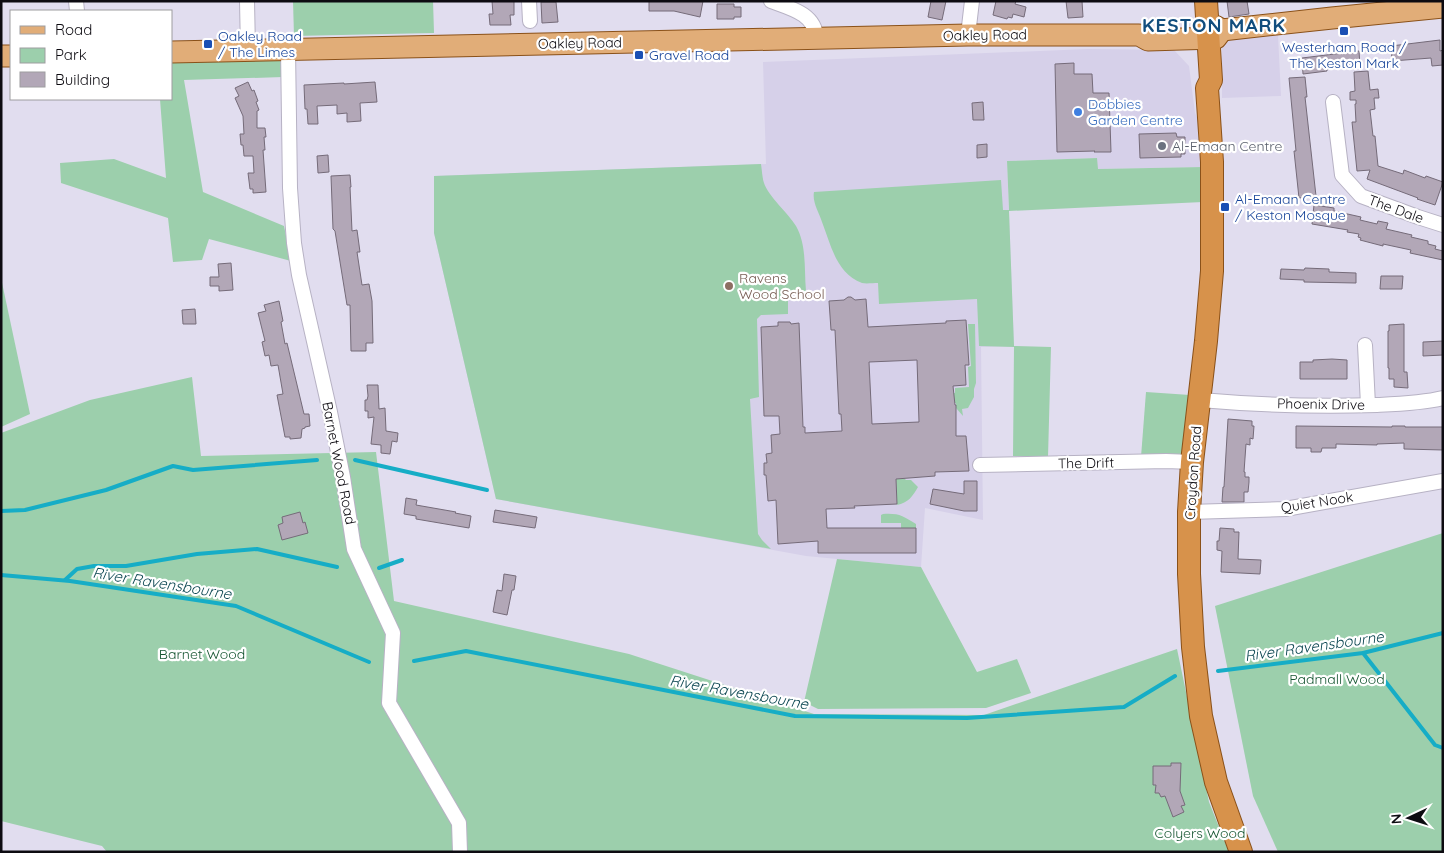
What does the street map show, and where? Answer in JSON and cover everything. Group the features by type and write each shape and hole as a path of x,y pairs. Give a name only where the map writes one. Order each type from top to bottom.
{"highway":[{"name":"Croydon Road","path":"1194,1 1206,32"},
{"name":"Croydon Road","path":"1206,1 1206,32 1200,81 1207,88 1213,169 1212,271 1192,462 1189,512 1189,574 1194,660 1201,716 1216,782 1241,852"}],"main road":[{"name":"Oakley Road","path":"172,52 968,34 1140,35 1148,40 1206,32 1443,7"}],"street":[{"path":"247,1 248,50"},
{"path":"529,1 530,21"},
{"path":"771,1 806,16 816,31 816,38"},
{"path":"968,34 972,1"},
{"name":"Barnet Wood Road","path":"288,49 290,188 298,275 330,412 343,476 354,549 392,633 389,703 459,823 460,852"},
{"name":"The Dale","path":"1334,102 1342,175 1361,196 1418,218 1443,225"},
{"path":"1365,345 1368,405"},
{"name":"Phoenix Drive","path":"1200,400 1279,404 1368,405 1443,398"},
{"name":"The Drift","path":"980,465 1156,461 1192,462"},
{"name":"Quiet Nook","path":"1189,512 1285,509 1443,481"}],"shaded area":[{"path":"1278,35 1281,96 1222,98 1222,44 1227,40"},
{"name":"Ravens Wood School","path":"1088,49 1174,50 1189,66 1195,113 1201,126 1203,167 1097,169 1097,158 1007,161 1014,346 981,347 983,520 925,508 921,567 806,556 496,499 434,233 434,176 766,164 763,62"}],"green space":[{"path":"293,1 433,1 434,33 294,36"},
{"path":"281,59 283,77 184,80 203,192 284,226 291,261 209,239 202,260 173,262 168,218 61,183 60,163 114,159 166,178 160,100 172,100 172,61"},
{"path":"1097,158 1098,169 1203,167 1203,202 1009,211 1014,346 1051,347 1048,457 1013,456 1014,347 979,346 977,299 879,304 878,283 862,283 853,278 840,265 815,203 814,192 1001,180 1003,210 1009,210 1007,161"},
{"path":"761,164 763,181 766,188 793,221 800,233 806,291 790,292 788,294 788,314 761,315 757,319 759,397 750,399 758,534 771,549 496,499 434,233 434,176"},
{"path":"1,278 30,414 1,427"},
{"path":"968,324 975,324 976,383 974,397 968,408 962,409 963,416 956,408 956,403 950,403 949,393 955,393 955,388 969,387 968,367 971,366"},
{"name":"Barnet Wood","path":"192,377 201,456 376,452 394,601 629,654 814,714 984,715 1177,649 1209,802 1229,852 107,852 102,846 1,821 1,433 90,400"},
{"path":"1146,392 1190,395 1185,455 1141,457"},
{"path":"904,478 911,480 918,487 910,499 897,505 896,479"},
{"path":"881,515 904,517 916,524 916,528 901,528 901,523 881,523"},
{"name":"Padmall Wood","path":"1443,533 1443,852 1278,852 1253,796 1215,606"},
{"path":"837,559 921,567 977,672 1017,659 1031,693 986,708 818,709 804,702"}],"building":[{"path":"492,1 514,1 514,15 510,15 511,25 490,25 489,14 493,14"},
{"path":"649,1 703,1 700,17 674,11 649,11"},
{"path":"931,1 946,1 942,20 928,17"},
{"path":"996,1 1016,1 1015,4 1026,7 1024,17 1013,14 1012,18 1008,17 1007,19 993,15"},
{"path":"1066,1 1082,1 1083,17 1068,18"},
{"path":"1227,1 1247,1 1249,14 1229,17"},
{"path":"541,2 556,2 558,22 542,23"},
{"path":"717,4 734,4 734,7 741,7 741,17 717,19"},
{"path":"1440,40 1440,51 1443,50 1443,65 1432,66 1431,58 1392,61 1391,46"},
{"path":"1359,51 1360,66 1327,69 1327,71 1303,74 1302,58"},
{"path":"1074,63 1074,74 1092,74 1093,93 1109,93 1111,152 1057,152 1055,64"},
{"path":"1368,71 1370,90 1378,89 1379,98 1374,98 1375,109 1370,110 1378,166 1403,174 1404,170 1443,182 1435,205 1367,179 1370,170 1357,171 1352,122 1356,122 1356,100 1350,100 1350,92 1355,91 1354,72"},
{"path":"1305,77 1307,97 1305,97 1316,196 1299,198 1289,78"},
{"path":"248,82 252,91 254,90 258,101 256,102 259,110 257,111 257,128 265,128 265,150 263,150 266,192 253,193 253,189 250,189 248,173 254,173 253,156 244,156 243,145 241,145 240,134 244,134 243,116 235,98 239,96 235,88"},
{"path":"375,82 377,102 360,103 361,121 347,122 347,113 337,114 337,105 317,106 318,124 308,124 304,85"},
{"path":"983,102 984,120 973,120 972,103"},
{"name":"Al-Emaan Centre","path":"1176,133 1177,137 1185,137 1185,154 1181,154 1181,157 1140,158 1139,134"},
{"path":"987,144 987,157 977,158 977,145"},
{"path":"328,155 329,172 318,173 317,156"},
{"path":"350,175 352,231 357,230 360,252 357,252 362,285 369,284 372,301 373,343 366,343 366,351 351,351 350,305 347,305 335,231 333,229 331,176"},
{"path":"1314,205 1334,208 1334,211 1361,217 1360,220 1377,224 1378,221 1388,223 1386,229 1412,235 1411,237 1428,241 1428,244 1436,246 1435,249 1443,251 1443,260 1410,253 1411,250 1360,240 1359,234 1347,232 1348,230 1312,224"},
{"path":"231,263 233,290 219,291 219,286 210,286 210,277 219,277 218,264"},
{"path":"1305,268 1329,269 1329,272 1356,273 1356,283 1304,282 1304,280 1280,279 1281,269 1304,270"},
{"path":"1381,276 1403,276 1402,289 1380,289"},
{"name":"Ravens Wood School","path":"848,297 855,300 866,299 868,327 946,323 946,321 966,320 969,365 965,365 966,385 953,386 956,405 956,436 966,436 969,471 935,472 935,476 896,479 897,504 826,509 827,528 916,528 916,553 818,553 818,541 778,544 776,500 768,501 764,463 767,463 766,454 772,453 771,435 780,434 779,416 764,416 761,327 778,326 778,322 799,323 803,427 805,427 805,433 842,431 841,414 839,414 835,330 831,330 829,301 844,300","holes":["917,360 919,422 872,424 869,362"]},
{"path":"279,301 285,344 287,343 304,414 309,414 310,426 302,429 301,438 290,439 290,437 285,437 277,395 283,394 278,365 271,366 269,355 265,356 262,342 265,341 258,313 266,311 264,305"},
{"path":"195,309 196,324 183,324 182,310"},
{"path":"1404,324 1404,372 1407,372 1408,388 1394,387 1394,379 1389,379 1388,368 1389,325"},
{"path":"1443,341 1443,355 1423,356 1423,342"},
{"path":"1332,359 1347,360 1347,379 1300,379 1300,362"},
{"path":"367,385 378,385 379,409 385,408 386,431 398,433 397,442 392,441 390,454 381,453 381,445 371,444 374,417 368,418 368,411 365,411 365,400 367,400 368,396"},
{"path":"1228,419 1252,421 1252,426 1254,426 1253,439 1250,438 1250,445 1246,444 1244,472 1245,477 1249,477 1249,482 1248,492 1244,492 1244,502 1222,502"},
{"path":"1296,426 1443,427 1443,450 1404,449 1404,443 1377,445 1336,444 1336,448 1322,448 1321,452 1311,452 1311,448 1296,448"},
{"path":"964,481 977,481 977,511 964,511 930,504 933,489 964,494"},
{"path":"406,498 417,500 416,505 471,516 469,528 416,519 416,516 404,514"},
{"path":"495,510 537,517 535,528 493,522"},
{"path":"300,512 308,533 282,540 278,525 283,523 282,517"},
{"path":"1220,528 1234,529 1234,532 1239,532 1238,559 1261,560 1260,574 1221,572 1222,551 1217,550"},
{"path":"504,574 516,576 507,615 493,612 497,590 502,591"},
{"path":"1171,763 1181,763 1180,791 1185,805 1181,806 1184,812 1173,817 1165,796 1161,797 1159,793 1155,793 1156,785 1153,785 1153,766 1171,766"}],"waterway":[{"path":"1,511 25,510 106,490 173,466 193,470 317,460"},
{"path":"355,460 487,490"},
{"path":"65,580 77,569 94,566 126,566 197,554 257,549 337,567"},
{"path":"379,568 402,560"},
{"name":"River Ravensbourne","path":"1,575 70,581 236,606 369,662"},
{"name":"River Ravensbourne","path":"1218,671 1363,653 1443,633"},
{"name":"River Ravensbourne","path":"414,661 466,651 795,716 967,718 1124,707 1175,676"},
{"path":"1363,653 1435,745 1443,748"}],"place":[{"name":"Westerham Road / The Keston Mark","path":"1344,31"},
{"name":"Oakley Road / The Limes","path":"208,44"},
{"name":"Gravel Road","path":"639,55"},
{"name":"Dobbies Garden Centre","path":"1078,112"},
{"name":"Al-Emaan Centre","path":"1162,146"},
{"name":"Al-Emaan Centre / Keston Mosque","path":"1225,207"},
{"name":"Ravens Wood School","path":"729,286"}],"district":[{"name":"KESTON MARK","path":"1214,25"}],"park label":[{"name":"Colyers Wood","path":"1200,833"}]}
